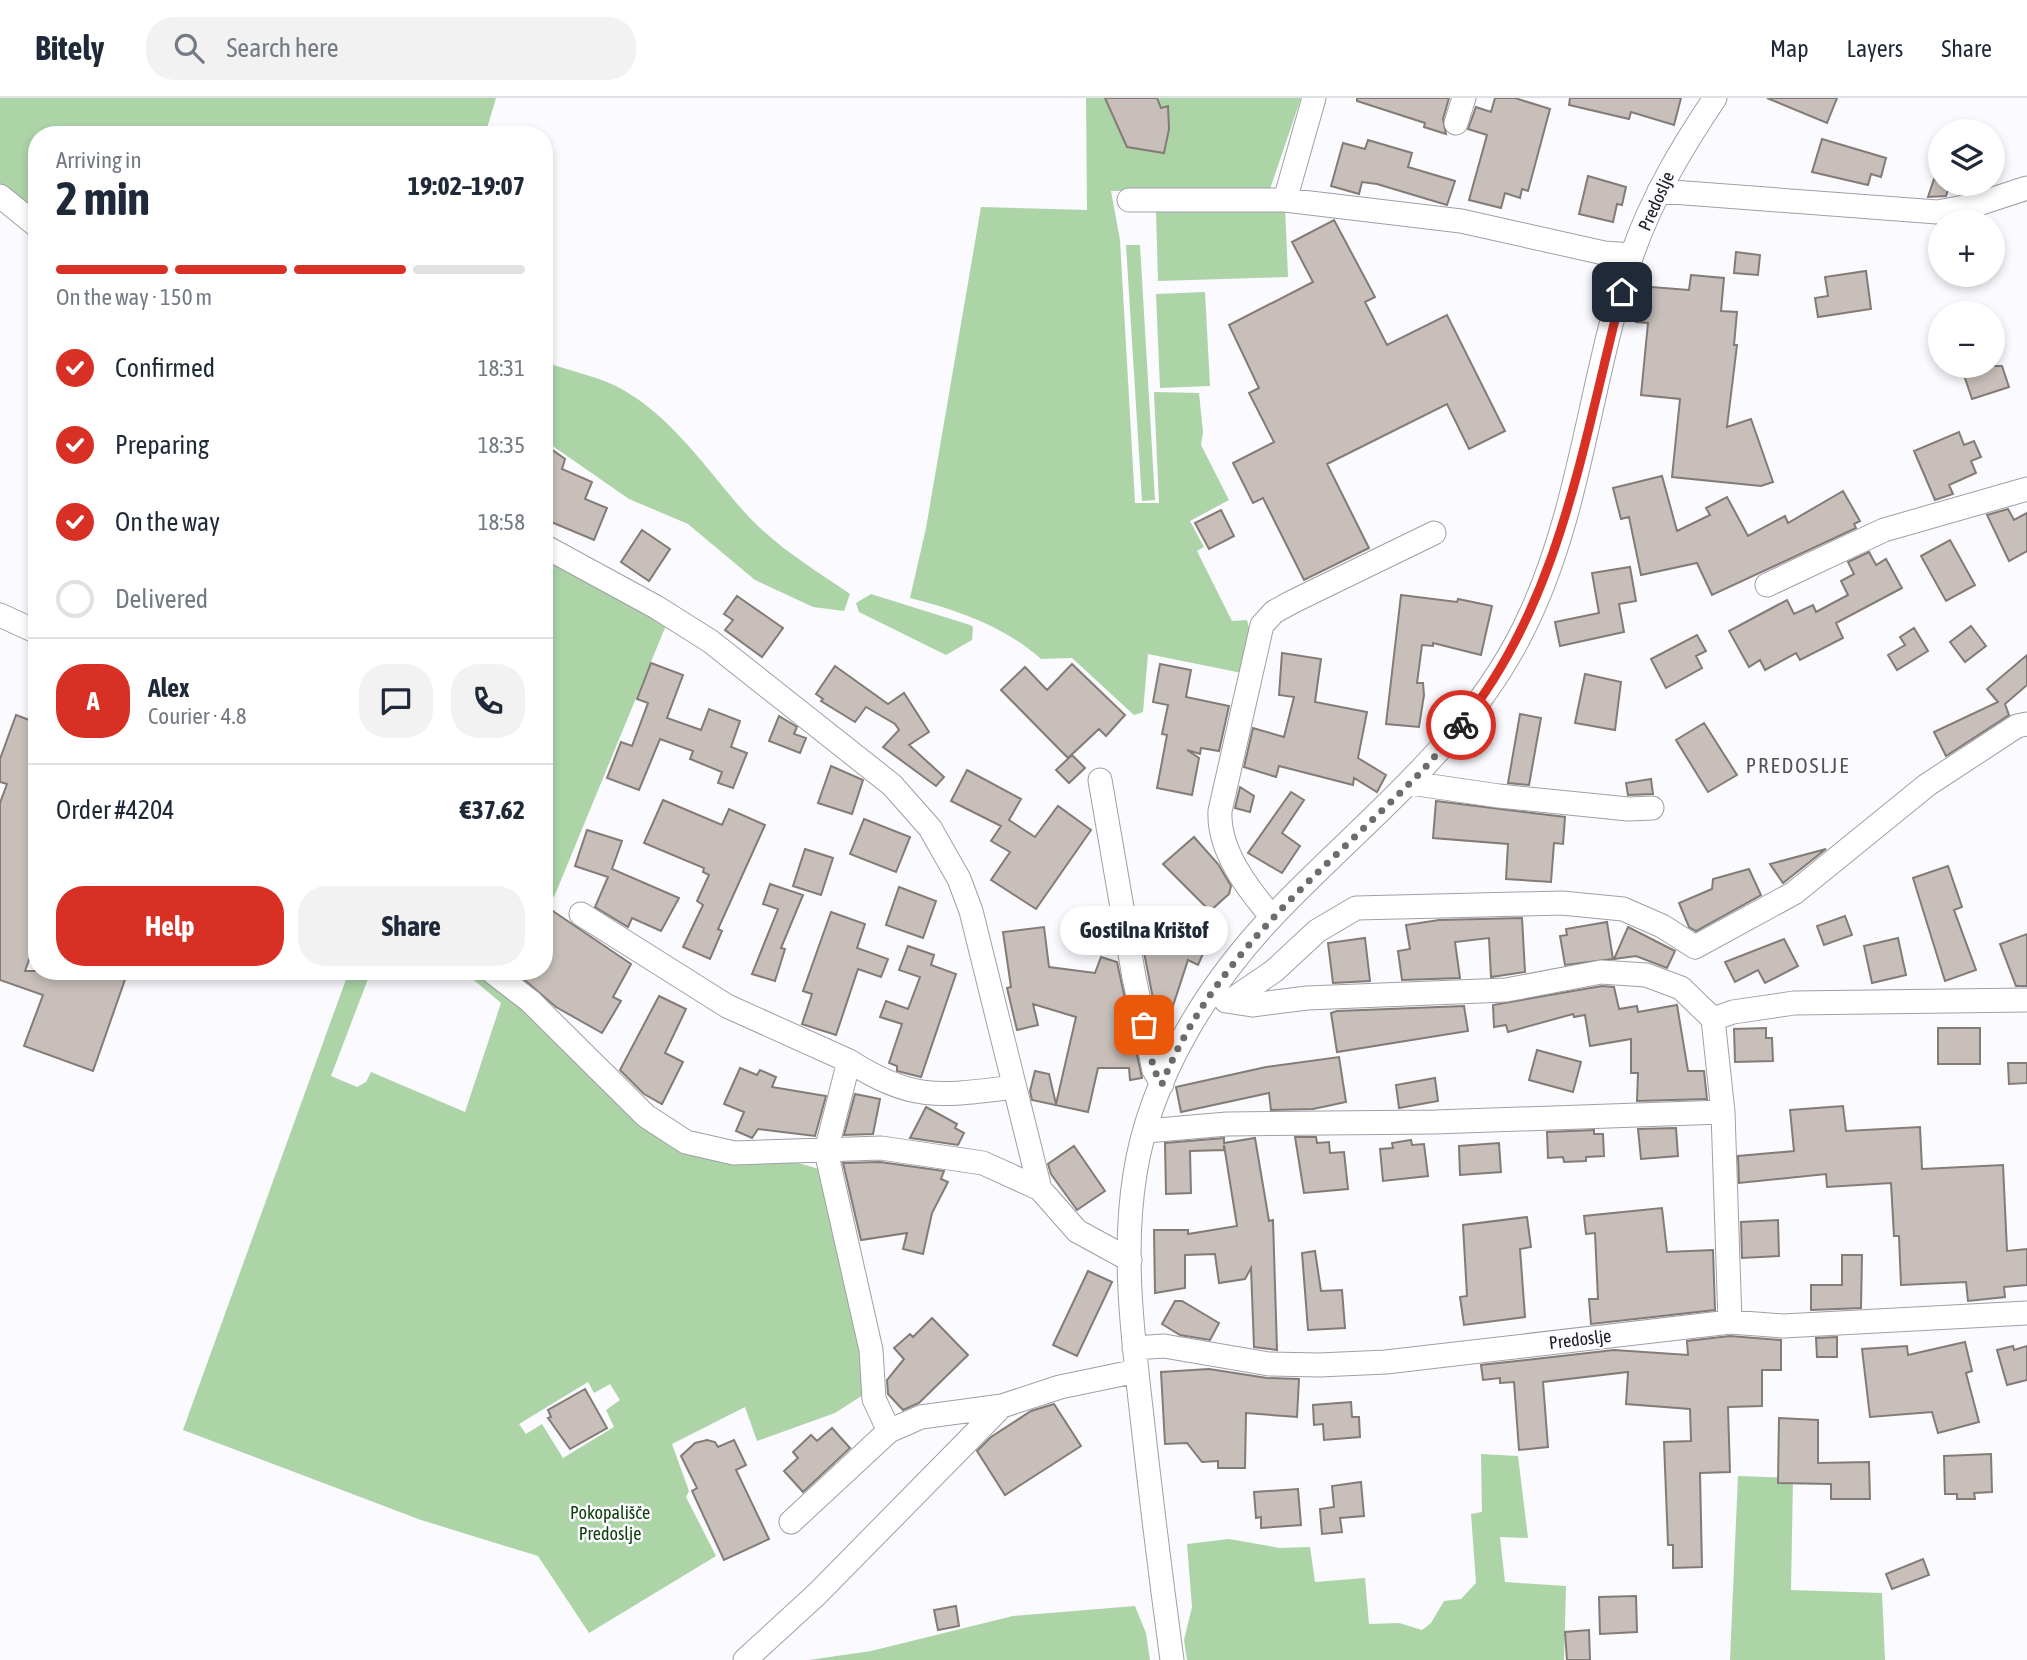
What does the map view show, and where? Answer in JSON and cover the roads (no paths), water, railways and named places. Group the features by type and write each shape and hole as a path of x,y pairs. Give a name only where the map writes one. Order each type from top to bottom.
{"street":[{"path":"1285,200 1314,98"},
{"path":"1457,122 1464,98"},
{"name":"Predoslje","path":"1172,1660 1135,1359 1130,1260 1135,1171 1162,1084 1192,1021 1219,1000 1272,917 1410,783 1463,723 1523,631 1566,520 1632,255 1678,154 1715,98"},
{"path":"1659,191 1937,212 1975,205 2027,188"},
{"path":"0,196 28,219"},
{"path":"1129,200 1285,200 1461,221 1604,253 1632,255"},
{"path":"1767,585 1884,530 2027,489"},
{"path":"1272,917 1253,896 1223,841 1219,827 1220,811 1262,625 1274,612 1292,602 1434,533"},
{"path":"553,551 656,607 710,641 891,785 913,807 945,853 971,911 1040,1189"},
{"path":"0,615 28,628"},
{"path":"1219,1000 1274,971 1317,931 1356,908 1562,903 1623,909 1662,926 1695,947 1794,893 1927,785 2017,726 2027,724"},
{"path":"1100,780 1134,977 1154,1070 1162,1084"},
{"path":"1410,783 1476,794 1628,810 1652,808"},
{"path":"581,914 727,1006 849,1061 908,1092 954,1095 1014,1087"},
{"path":"1219,1000 1252,1004 1321,998 1506,990 1601,972 1646,975 1681,988 1713,1018 1723,1112 1730,1322"},
{"path":"503,980 530,1000 646,1116 686,1142 734,1153 881,1148 983,1163 1040,1189 1076,1231 1130,1260"},
{"path":"1713,1018 1733,1012 1794,1003 2027,1000"},
{"path":"849,1061 826,1151 871,1350 874,1399 890,1431"},
{"path":"1146,1131 1227,1124 1435,1122 1723,1112"},
{"name":"Predoslje","path":"1135,1359 1164,1346 1269,1364 1386,1362 1730,1322 1783,1326 2027,1313"},
{"path":"791,1522 890,1431 921,1417 1002,1406 1135,1359"},
{"path":"745,1660 817,1594 1002,1406"}],"place":[{"name":"Gostilna Krištof","path":"1144,1025"}],"district":[{"name":"PREDOSLJE","path":"1798,765"}],"park label":[{"name":"Pokopališče Predoslje","path":"610,1522"}]}
